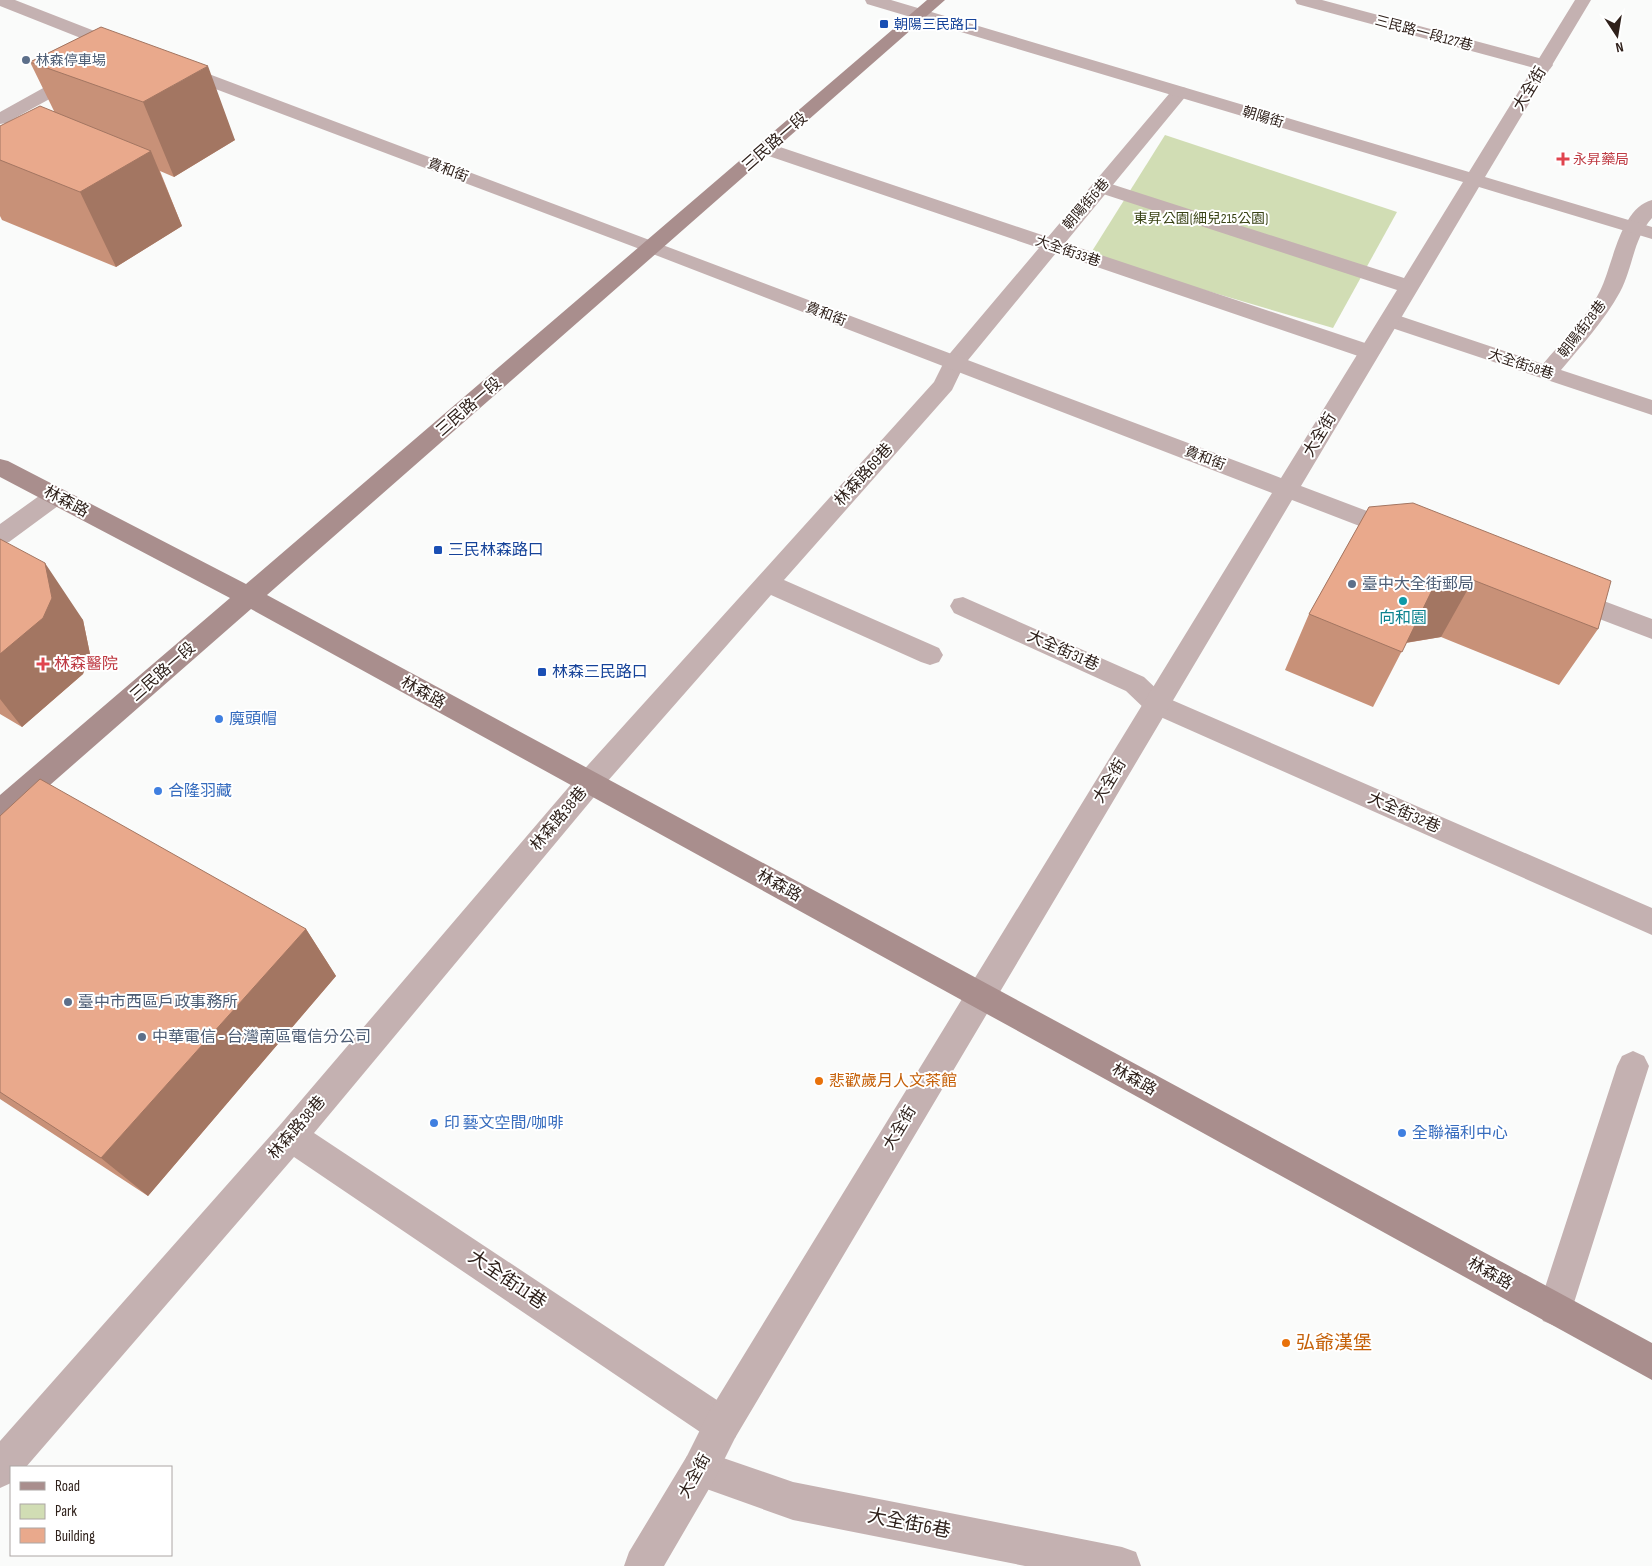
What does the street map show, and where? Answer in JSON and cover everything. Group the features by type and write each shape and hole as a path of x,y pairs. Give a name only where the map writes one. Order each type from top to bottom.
{"main road":[{"name":"三民路一段","path":"0,812 937,0"},
{"name":"林森路","path":"0,467 250,597 1652,1362"}],"street":[{"path":"0,0 130,51 108,59"},
{"path":"26,10 46,0"},
{"name":"朝陽街","path":"873,0 1643,230"},
{"name":"三民路一段127巷","path":"1303,0 1544,65"},
{"name":"大全街","path":"643,1566 700,1469 722,1425 979,996 1288,490 1369,352 1583,0"},
{"name":"貴和街","path":"162,63 652,247 1418,540"},
{"path":"0,119 91,68"},
{"name":"朝陽街6巷","path":"954,363 1180,92"},
{"name":"大全街33巷","path":"767,149 1369,352"},
{"path":"1100,187 1409,287"},
{"path":"1643,230 1652,206"},
{"name":"朝陽街28巷","path":"1548,372 1599,310 1643,230"},
{"name":"大全街58巷","path":"1390,320 1652,408"},
{"name":"林森路69巷","path":"589,783 944,385 954,363"},
{"path":"0,536 54,496"},
{"path":"767,583 930,655"},
{"path":"1549,590 1652,629"},
{"name":"大全街31巷","path":"963,606 1135,684 1156,704"},
{"name":"大全街32巷","path":"1156,704 1652,922"},
{"name":"林森路38巷","path":"0,1469 291,1136 589,783"},
{"path":"1555,1309 1633,1066"},
{"name":"大全街11巷","path":"291,1136 722,1425"},
{"name":"大全街6巷","path":"700,1469 793,1501 1122,1566"}],"green space":[{"name":"東昇公園(細兒215公園)","path":"1165,135 1397,212 1333,328 1089,256"}],"building":[{"path":"101,27 208,66 143,102 30,62"},
{"path":"40,106 151,151 80,192 0,160 0,126"},
{"path":"1413,503 1611,581 1598,629 1473,580 1434,586 1402,652 1309,614 1369,507"},
{"path":"0,539 45,563 52,598 43,618 0,654"},
{"name":"中華電信 - 台灣南區電信分公司","path":"40,779 306,929 101,1158 0,1092 0,816"}],"place":[{"name":"朝陽三民路口","path":"884,24"},
{"name":"林森停車場","path":"26,60"},
{"name":"永昇藥局","path":"1563,159"},
{"name":"三民林森路口","path":"438,550"},
{"name":"臺中大全街郵局","path":"1352,584"},
{"name":"向和園","path":"1403,601"},
{"name":"林森醫院","path":"43,664"},
{"name":"林森三民路口","path":"542,672"},
{"name":"魔頭帽","path":"219,719"},
{"name":"合隆羽藏","path":"158,791"},
{"name":"臺中市西區戶政事務所","path":"68,1002"},
{"name":"中華電信 - 台灣南區電信分公司","path":"142,1037"},
{"name":"悲歡歲月人文茶館","path":"819,1081"},
{"name":"印 藝文空間/咖啡","path":"434,1123"},
{"name":"全聯福利中心","path":"1402,1133"},
{"name":"弘爺漢堡","path":"1286,1343"}]}
